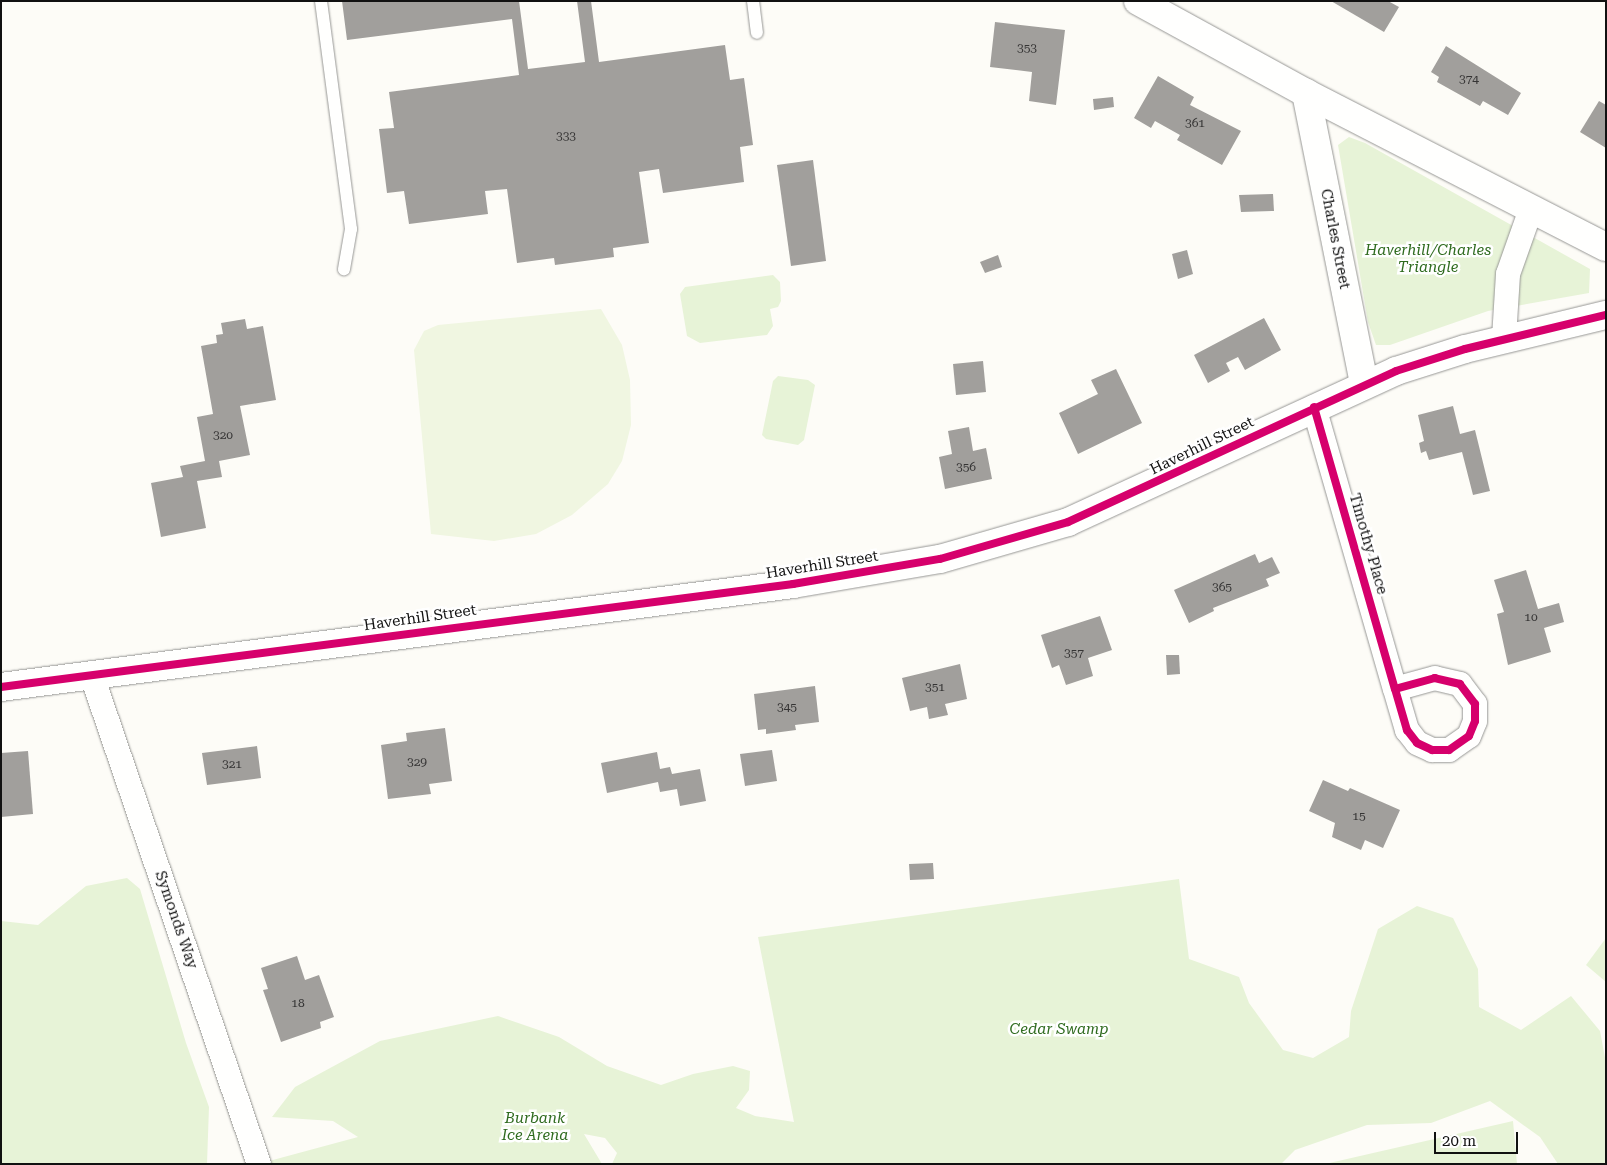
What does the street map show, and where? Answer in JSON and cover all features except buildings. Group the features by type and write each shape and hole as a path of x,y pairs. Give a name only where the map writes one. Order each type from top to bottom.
{"street":[{"path":"1138,1 1306,94 1606,247"},
{"name":"Charles Street","path":"1306,94 1364,384"},
{"path":"1504,338 1508,274 1531,209"},
{"name":"Haverhill Street","path":"1,687 793,584 940,559 1068,522 1202,462 1364,384 1427,361 1504,338 1606,315"},
{"name":"Timothy Place","path":"1314,407 1395,689"},
{"name":"Symonds Way","path":"92,676 259,1164"}],"lane":[{"path":"321,1 351,229 344,269"},
{"path":"754,1 757,33"}],"green space":[{"name":"Haverhill/Charles Triangle","path":"1349,137 1365,143 1590,269 1589,293 1488,311 1390,345 1376,345 1368,322 1338,145"},
{"path":"773,275 780,282 781,301 778,307 770,309 773,326 767,335 700,343 687,336 680,294 685,287"},
{"path":"601,309 622,345 630,380 631,425 622,461 608,484 572,515 536,534 494,541 431,534 414,350 424,331 438,325"},
{"path":"778,376 808,380 815,385 804,440 798,445 766,439 762,435 773,381"},
{"path":"127,878 140,889 186,1043 209,1107 207,1164 1,1164 1,921 38,925 86,886"},
{"name":"Cedar Swamp","path":"1179,879 1189,959 1239,977 1249,1003 1283,1050 1313,1058 1349,1037 1351,1011 1378,929 1417,906 1453,918 1478,969 1479,1007 1521,1030 1571,996 1600,1031 1606,1063 1606,1164 1558,1164 1540,1137 1490,1101 1431,1123 1367,1125 1295,1150 1281,1164 612,1164 617,1153 605,1138 584,1134 602,1164 258,1164 358,1137 333,1121 272,1117 295,1087 380,1041 498,1016 559,1037 607,1066 661,1085 693,1074 733,1066 750,1071 749,1090 736,1108 755,1116 794,1122 758,937"},
{"path":"1606,938 1606,982 1586,965"},
{"path":"1513,1121 1517,1164 1325,1164"}],"cycle path":[{"path":"1,687 793,584 940,559 1068,522 1396,371 1465,349 1606,315"},
{"path":"1314,407 1395,689 1407,730 1417,743 1432,750 1449,750 1469,736 1475,721 1475,704 1460,684 1435,678 1395,689"}],"park label":[{"name":"Burbank Ice Arena","path":"535,1126"}]}
